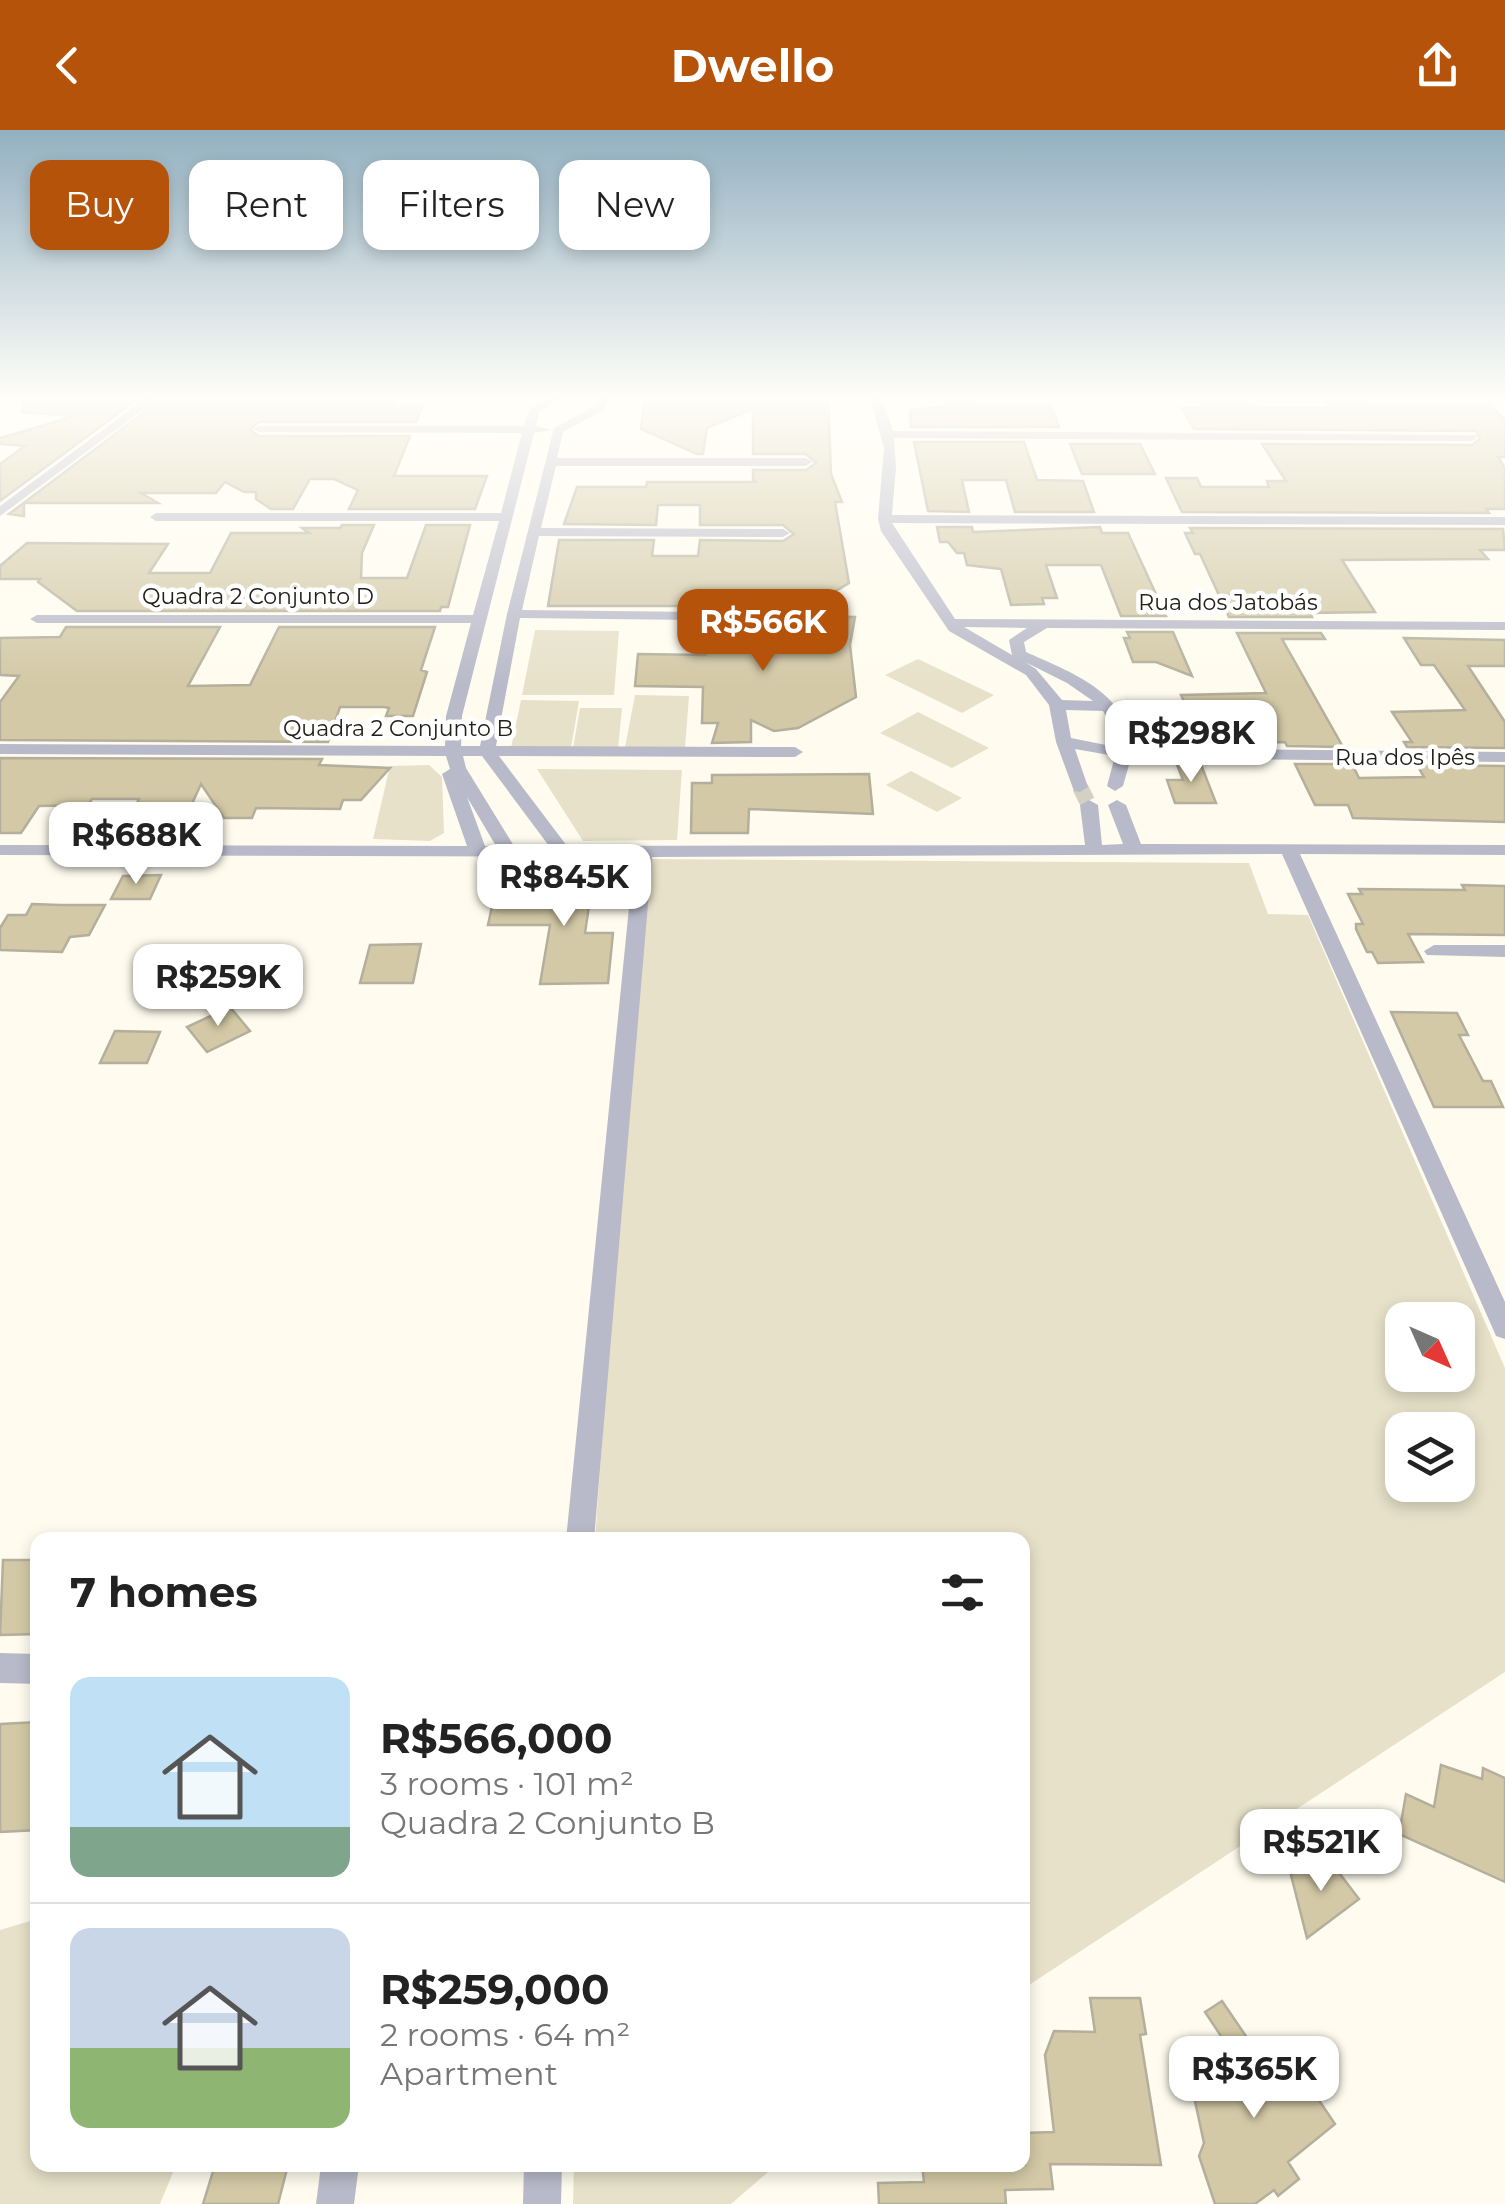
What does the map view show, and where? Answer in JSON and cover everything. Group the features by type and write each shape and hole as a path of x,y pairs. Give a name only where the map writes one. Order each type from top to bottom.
{"street":[{"path":"0,512 28,492"},
{"path":"478,852 450,777 454,716 514,492 520,492"},
{"path":"544,492 487,751 562,852"},
{"path":"887,492 884,519 895,542 957,623 1031,672 1057,704 1064,742 1080,786"},
{"path":"156,517 507,517"},
{"path":"884,519 1505,520"},
{"path":"535,532 784,532"},
{"path":"492,575 524,575"},
{"path":"514,614 791,617"},
{"name":"Quadra 2 Conjunto D","path":"37,619 479,618"},
{"path":"957,623 1032,628 1049,624"},
{"path":"957,623 1081,684 1108,706 1125,732 1116,800 1134,849"},
{"name":"Rua dos Jatobás","path":"957,623 1505,626"},
{"path":"1019,654 1016,640 1032,628"},
{"path":"1057,704 1108,706"},
{"name":"Rua dos Ipês","path":"1064,742 1124,754 1505,757"},
{"name":"Quadra 2 Conjunto B","path":"0,749 795,752"},
{"path":"451,751 508,851"},
{"path":"1094,849 1090,807 1116,800"},
{"path":"1288,848 1505,1329"},
{"path":"0,850 1505,850"},
{"path":"581,1532 642,852"},
{"path":"1434,951 1505,951"},
{"path":"0,1668 30,1669"},
{"path":"335,2204 339,2172"},
{"path":"542,2204 543,2172"}],"shaded area":[{"path":"535,630 619,631 614,695 522,695"},
{"path":"918,659 994,695 962,713 885,675"},
{"path":"635,695 689,696 685,748 625,747"},
{"path":"521,700 579,701 571,748 511,748"},
{"path":"580,708 622,708 618,749 573,748"},
{"path":"918,712 989,748 952,768 880,733"},
{"path":"429,765 442,777 444,833 430,841 373,839 390,766"},
{"path":"537,769 682,770 677,840 583,841"},
{"path":"911,771 962,798 937,812 886,785"},
{"path":"644,859 1249,863 1268,914 1308,915 1505,1368 1505,1672 1030,1984 1030,1532 596,1532"},
{"path":"30,1921 30,2172 173,2172 160,2204 0,2204 0,1930"},
{"path":"574,2172 768,2172 731,2204 573,2204"}],"building":[{"path":"38,492 217,492 141,493 158,503 24,503 24,516 9,514"},
{"path":"244,492 303,492 293,509 271,509 256,499 256,492"},
{"path":"357,492 481,492 475,509 349,509"},
{"path":"575,492 838,492 842,502 835,502 849,583 799,613 791,609 709,606 548,606 559,540 654,540 652,556 698,556 700,540 783,541 794,534 783,525 700,525 700,505 658,505 656,525 564,524"},
{"path":"924,492 965,492 969,512 928,511"},
{"path":"1009,492 1087,492 1094,512 1015,512"},
{"path":"1172,492 1505,492 1505,509 1486,509 1489,513 1182,512"},
{"path":"374,525 362,553 361,578 407,578 426,525 470,525 448,607 441,607 440,611 77,611 38,582 40,579 0,579 0,566 27,543 168,544 149,573 210,573 231,533 309,533 302,528"},
{"path":"937,527 972,527 973,532 1100,527 1102,533 1128,533 1166,616 1121,616 1101,565 1046,565 1057,598 1042,598 1044,604 1011,605 1001,569 967,565 964,553 957,553 948,542 940,542"},
{"path":"1190,528 1503,529 1505,550 1480,550 1488,559 1342,560 1375,612 1229,617 1200,554 1195,554 1185,533 1193,533"},
{"path":"802,616 855,617 850,645 856,697 798,728 774,731 751,720 751,742 712,743 718,723 702,723 703,687 635,686 638,654 706,655 708,624 791,625"},
{"path":"66,627 220,627 188,686 250,685 279,627 435,627 421,670 427,672 413,716 386,716 389,708 384,707 340,707 328,742 0,740 0,702 19,676 0,675 0,638 60,637"},
{"path":"1127,632 1173,632 1192,676 1156,662 1133,662 1124,638 1130,638"},
{"path":"1237,633 1321,633 1325,639 1282,639 1343,747 1287,746 1285,742 1169,745 1161,712 1169,712 1167,706 1186,706 1181,695 1266,693"},
{"path":"1404,638 1505,640 1505,666 1468,666 1505,722 1505,748 1407,747 1404,742 1412,742 1392,712 1465,710 1434,665 1421,665"},
{"path":"0,758 322,759 319,765 390,768 361,800 343,800 340,809 256,808 252,818 224,818 201,784 191,806 135,807 139,799 92,799 88,805 39,806 21,833 0,833"},
{"path":"1176,762 1200,762 1216,803 1175,803 1167,780 1183,780"},
{"path":"1295,764 1352,764 1359,778 1424,777 1417,765 1505,766 1505,822 1353,818 1348,805 1315,805"},
{"path":"869,774 873,814 749,809 748,833 691,833 692,783 712,783 712,775"},
{"path":"549,868 585,868 583,879 593,879 585,933 613,933 608,983 540,984 550,925 488,925 493,902 545,903"},
{"path":"161,875 150,899 111,899 123,876"},
{"path":"1462,885 1505,886 1505,935 1408,934 1423,962 1378,963 1372,952 1367,952 1356,929 1356,924 1363,924 1348,894 1362,894 1359,889 1465,890"},
{"path":"32,904 105,905 89,935 70,937 62,952 0,950 0,928 8,915 26,915"},
{"path":"421,944 413,983 360,983 370,945"},
{"path":"230,1007 250,1031 207,1052 187,1027"},
{"path":"1391,1012 1457,1013 1468,1035 1459,1035 1483,1081 1491,1081 1503,1107 1434,1107"},
{"path":"115,1031 160,1032 147,1063 100,1063"},
{"path":"3,1560 30,1560 30,1634 0,1635"},
{"path":"30,1722 30,1830 0,1832 0,1724"},
{"path":"1441,1765 1482,1779 1483,1768 1505,1778 1505,1882 1399,1834 1406,1794 1434,1807"},
{"path":"1324,1853 1359,1899 1307,1938 1291,1875"},
{"path":"1090,1998 1140,1998 1146,2034 1140,2035 1161,2165 1050,2164 1053,2189 1005,2190 1006,2204 879,2204 878,2183 924,2182 923,2172 1030,2172 1030,2133 1054,2132 1045,2055 1054,2031 1095,2032"},
{"path":"1222,2001 1269,2070 1289,2056 1335,2124 1288,2162 1299,2179 1278,2196 1274,2190 1255,2204 1215,2204 1199,2156 1204,2143 1193,2092 1237,2060 1205,2012"},
{"path":"213,2172 286,2172 278,2204 203,2204"}],"tunnel":[{"path":"1080,787 1089,805"}]}
